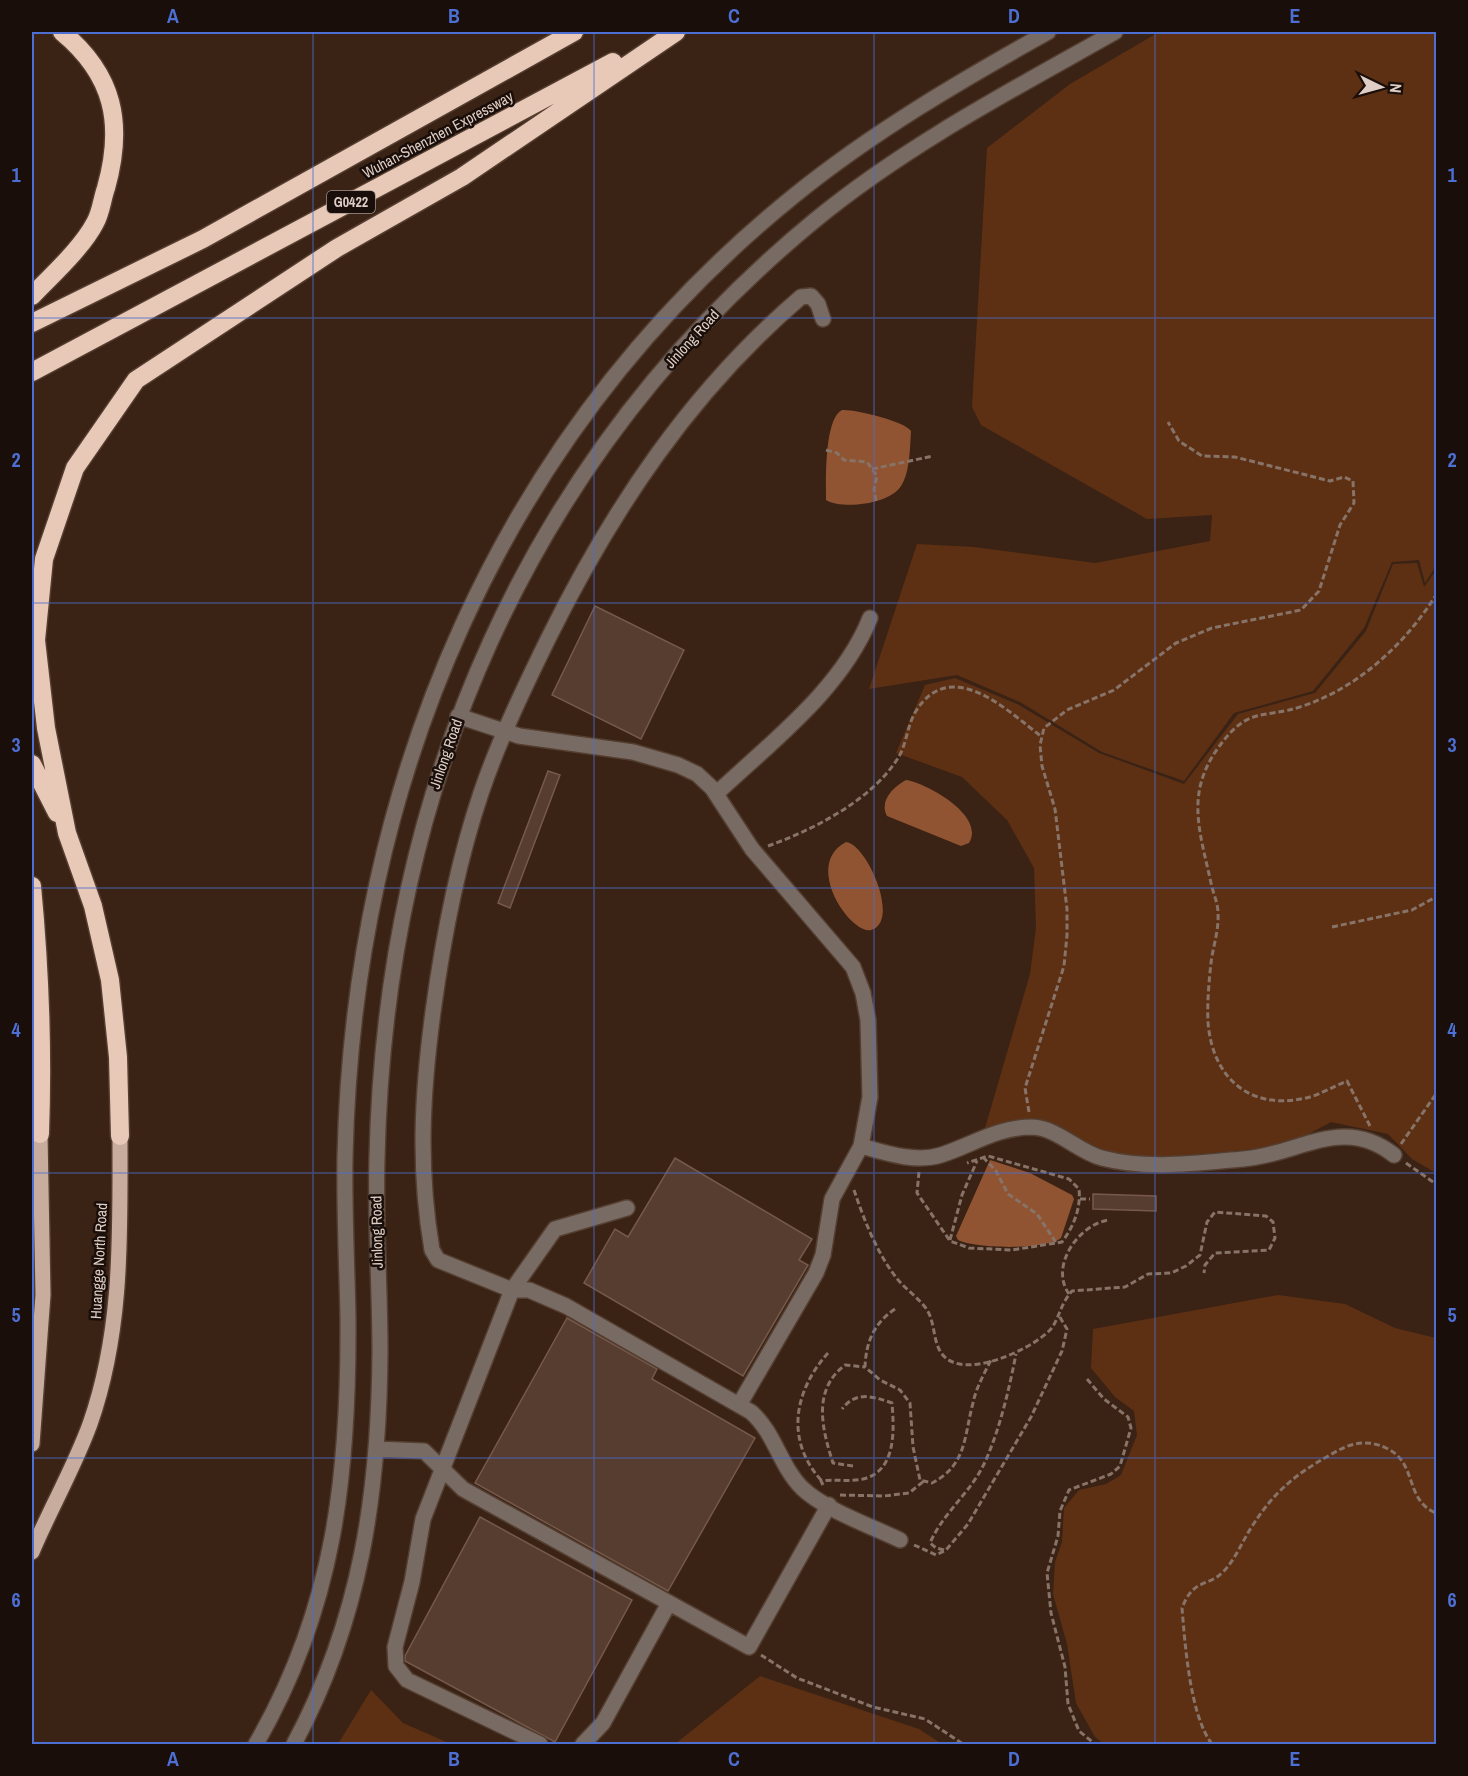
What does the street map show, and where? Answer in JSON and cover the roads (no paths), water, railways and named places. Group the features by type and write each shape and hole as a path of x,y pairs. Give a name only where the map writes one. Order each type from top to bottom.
{"highway":[{"path":"32,296 60,267 96,223 114,157 112,99 85,50 62,32"},
{"name":"Wuhan-Shenzhen Expressway","path":"32,323 202,239 574,32"},
{"name":"Wuhan-Shenzhen Expressway","path":"32,372 671,32"},
{"path":"67,833 46,728 36,640 44,559 75,468 136,380 337,248 462,177 676,32"},
{"path":"32,764 67,833 93,906 110,980 118,1057 120,1136"},
{"path":"32,886 40,968 43,1051 40,1134"}],"main road":[{"path":"32,1444 43,1295 40,1134"},
{"name":"Huangge North Road","path":"32,1552 90,1424 108,1358 121,1255 120,1136"}],"street":[{"name":"Jinlong Road","path":"256,1744 280,1700 303,1649 320,1595 337,1514 344,1459 348,1376 346,1111 358,984 373,899 398,795 431,695 458,634 500,547 574,431 648,338 718,264 794,196 872,138 977,72 1048,32"},
{"name":"Jinlong Road","path":"294,1744 330,1669 352,1604 365,1547 376,1449 380,1348 376,1163 387,1009 394,957 415,854 458,716 505,608 556,516 613,433 707,321 777,253 855,190 1002,96 1115,32"},
{"path":"823,319 815,299 811,296 801,297 735,359 669,436 624,500 591,556 537,661 505,732 480,796 446,930 427,1062 421,1157 426,1220 434,1256 512,1290 530,1290 566,1306 739,1405 763,1422 785,1463 802,1488 831,1497 900,1540"},
{"path":"716,794 826,689 852,654 870,618"},
{"path":"458,716 505,732 658,758 697,774 716,794 752,849 837,946 859,979 868,1020 871,1073 870,1097 861,1146 832,1199 824,1255 816,1274 739,1405"},
{"path":"861,1146 921,1157 940,1155 1006,1130 1040,1128 1099,1158 1141,1164 1246,1159 1268,1156 1321,1138 1352,1136 1378,1143 1394,1155"},
{"path":"540,1744 407,1680 396,1666 395,1647 412,1582 423,1519 512,1290 555,1229 627,1208"},
{"path":"376,1449 424,1451 463,1489 749,1647 831,1497"},
{"path":"582,1744 603,1723 669,1603"}]}
